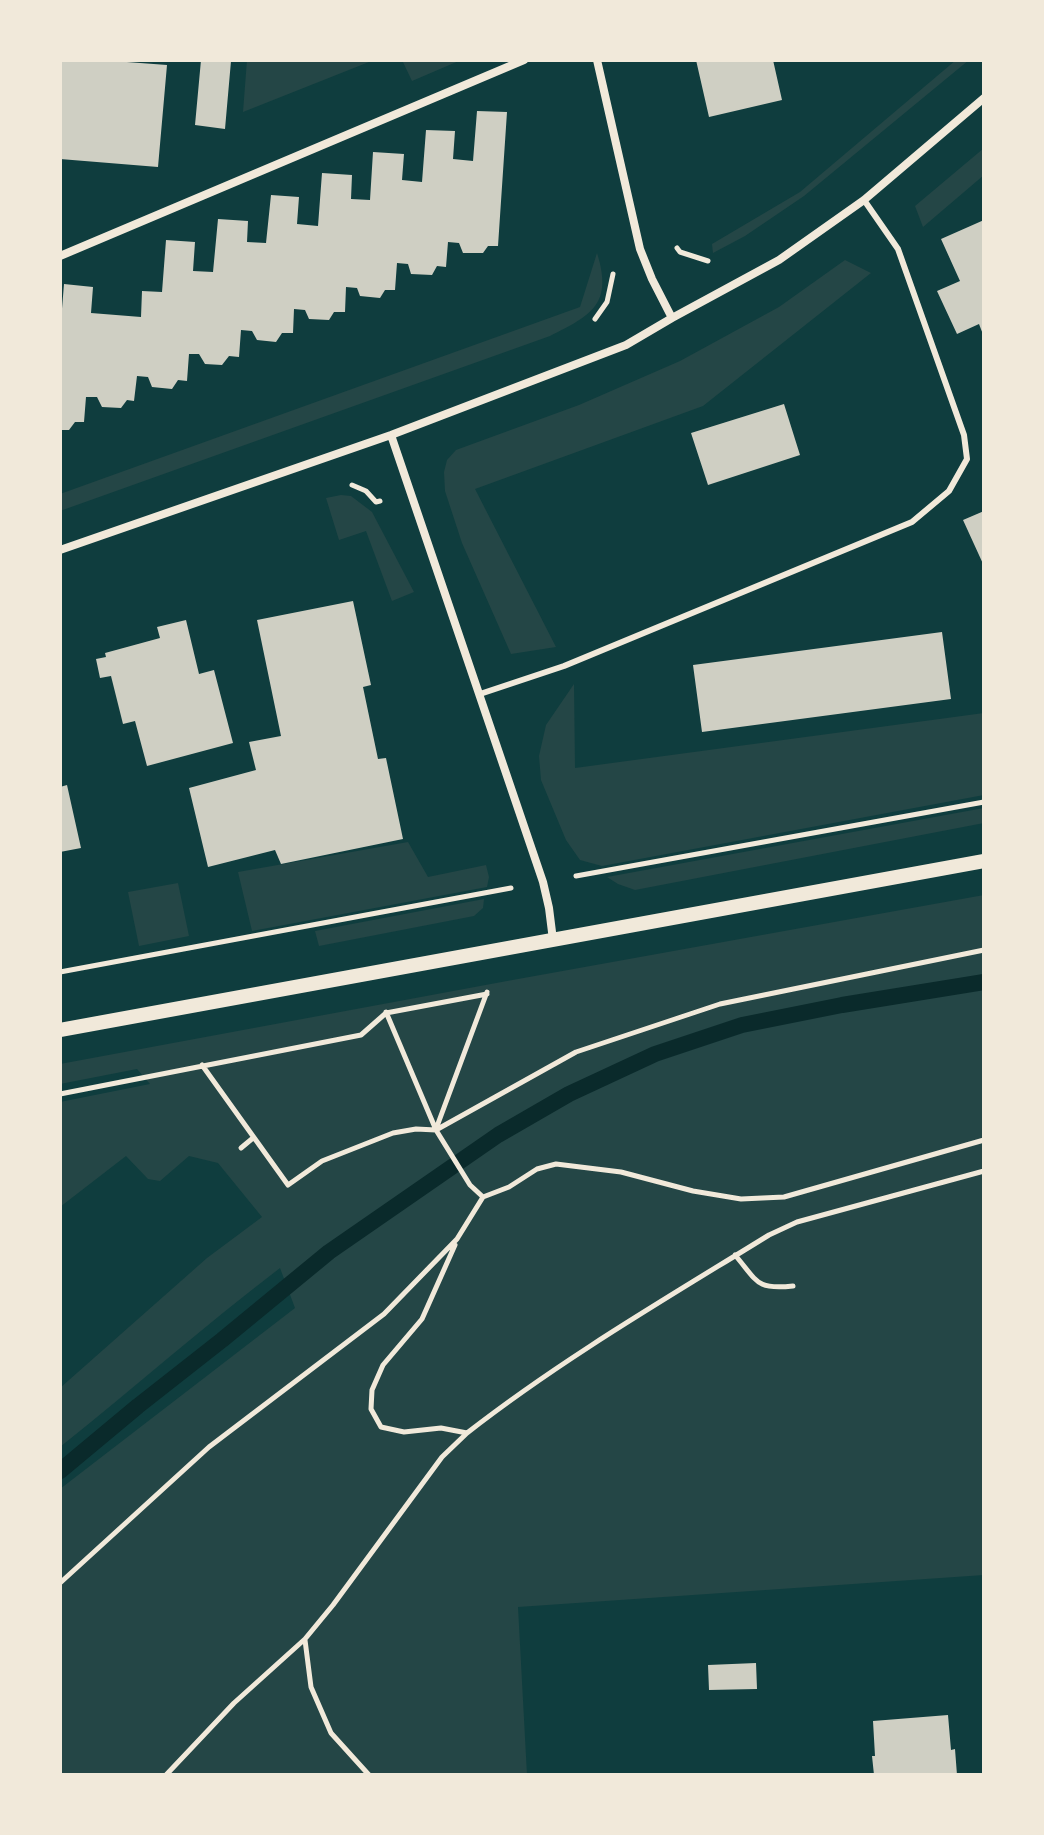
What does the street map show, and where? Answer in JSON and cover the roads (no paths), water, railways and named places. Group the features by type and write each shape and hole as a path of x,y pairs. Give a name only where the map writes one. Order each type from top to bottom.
{"street":[{"path":"60,256 524,60"},
{"path":"597,60 640,249 672,318"},
{"path":"60,550 391,435 626,345 779,260 864,200 984,98"},
{"path":"391,435 543,882 553,940"},
{"path":"60,1030 984,861"}],"lane":[{"path":"480,694 579,660 912,522 949,491 967,459 964,435 898,249 864,200"}],"waterway":[{"path":"60,1471 329,1252 498,1135 569,1094 655,1054 742,1025 984,982"}]}
